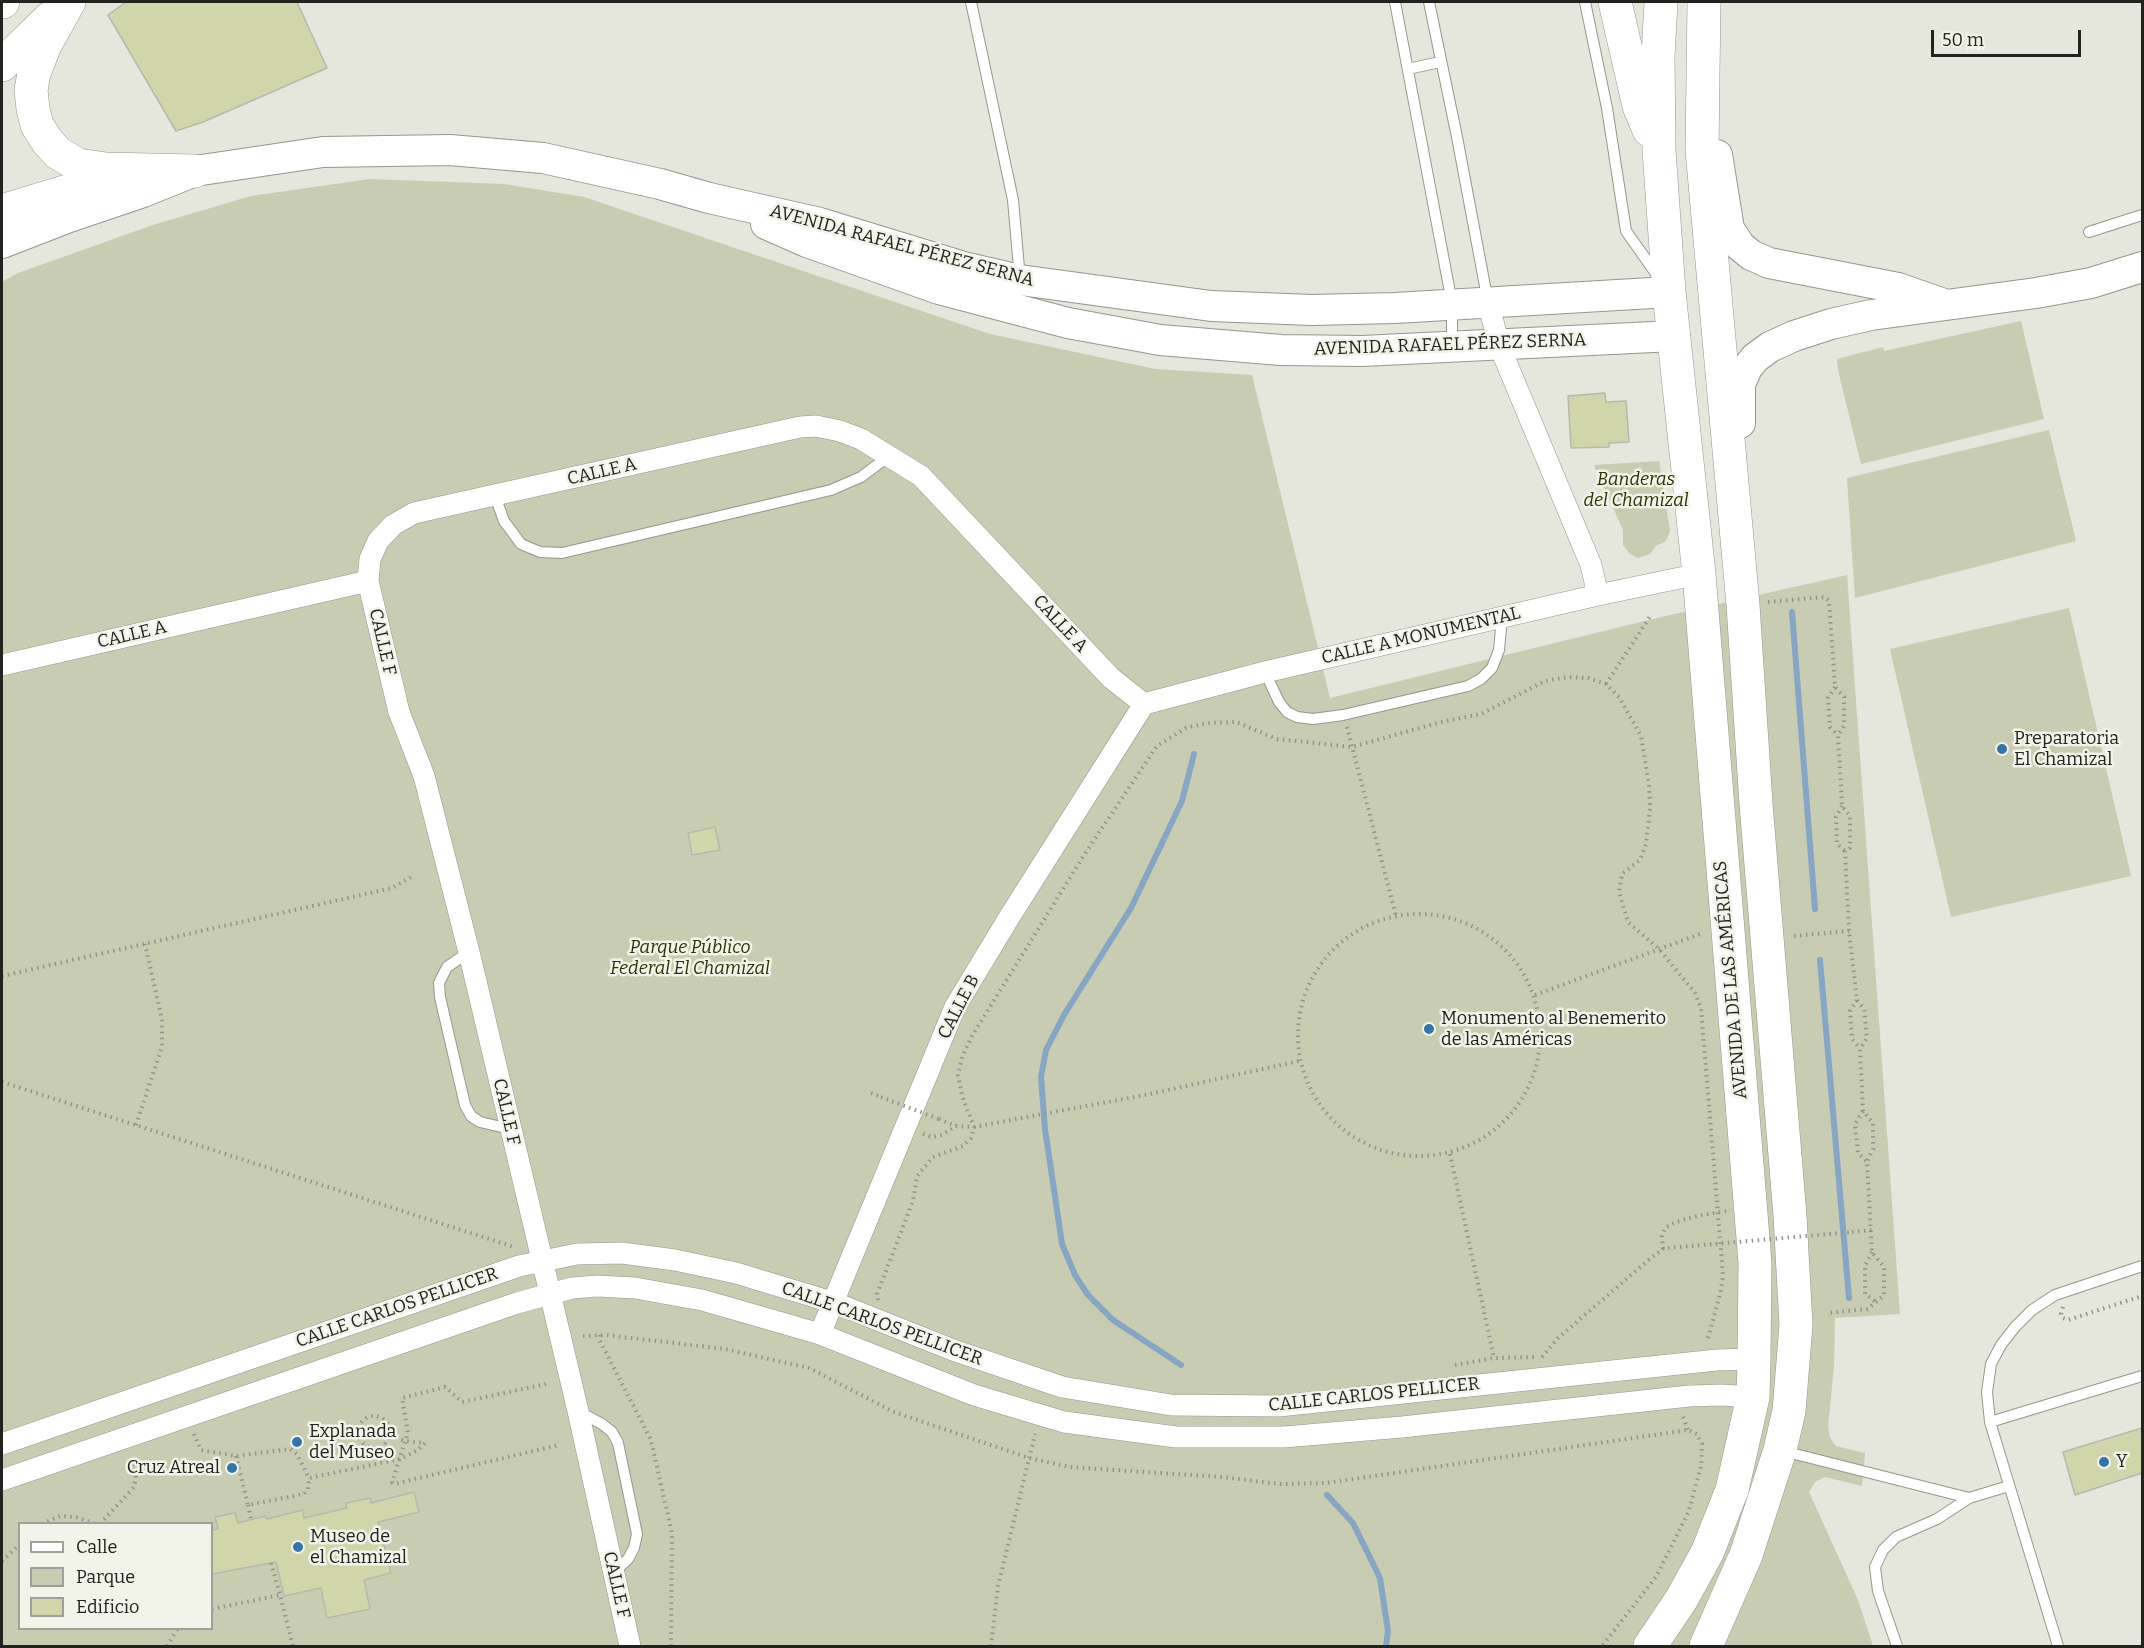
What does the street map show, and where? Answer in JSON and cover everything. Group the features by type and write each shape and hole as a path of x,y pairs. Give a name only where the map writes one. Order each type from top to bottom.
{"highway":[{"path":"2,65 68,2"},
{"path":"68,2 45,45 32,81 33,109 37,125 47,141 58,153 78,165 106,169 195,171"},
{"name":"AVENIDA DE LAS AMÉRICAS","path":"1650,1647 1681,1600 1707,1553 1732,1490 1753,1397 1755,1263 1700,574 1669,292 1659,150 1658,56 1661,2"},
{"path":"1704,2 1702,150 1739,568 1790,1216 1796,1325 1789,1411 1780,1450 1746,1556 1706,1647"},
{"path":"1623,17 1639,106 1659,150"},
{"path":"2,211 81,187 195,171"},
{"path":"1700,574 1708,574 1715,579 1721,585 1725,597 1736,719 1756,804"}],"main road":[{"path":"1702,90 1716,148 1726,218 1729,229 1740,246 1751,255 1769,263 1898,288 1950,306"},
{"name":"AVENIDA RAFAEL PÉREZ SERNA","path":"2,243 195,171 323,152 450,150 543,158 820,223 964,267 1068,323 1160,340 1304,350 1362,351 1674,336"},
{"path":"1739,568 1748,539 1738,401 1740,384 1747,368 1755,358 1770,347 1794,336 1831,324 1871,315 1950,306 2091,283 2142,267"},
{"name":"AVENIDA RAFAEL PÉREZ SERNA","path":"1018,295 1312,310 1395,308 1669,292"}],"street":[{"path":"1488,302 1499,345 1591,565 1598,595"},
{"name":"CALLE A","path":"2,665 368,581 370,559 378,541 393,525 414,513 800,427 816,426 840,431 861,439 921,476 1111,678 1144,704"},
{"name":"CALLE A MONUMENTAL","path":"1144,704 1265,672 1598,595 1700,574"},
{"name":"CALLE F","path":"368,581 399,712 424,776 469,952 578,1411 630,1647"},
{"name":"CALLE B","path":"820,1334 835,1303 955,1007 1144,704"},
{"name":"CALLE CARLOS PELLICER","path":"2,1444 519,1266 577,1254 622,1253 675,1260 736,1274 835,1303 953,1350 1062,1387 1171,1405 1279,1406 1717,1360 1754,1359"},
{"name":"CALLE CARLOS PELLICER","path":"2,1480 517,1303 572,1288 597,1286 635,1288 702,1300 820,1334 974,1395 1064,1422 1176,1437 1284,1437 1402,1428 1689,1396 1753,1397"}],"lane":[{"path":"971,2 1013,200 1018,295"},
{"path":"1395,2 1452,303 1452,347"},
{"path":"1429,2 1488,302"},
{"path":"1585,2 1607,108 1626,231 1669,292"},
{"path":"1408,69 1440,62"},
{"path":"2089,232 2142,215"},
{"path":"495,496 504,521 521,544 540,552 562,553 831,490 861,477 890,456"},
{"path":"1265,672 1279,702 1287,712 1297,717 1313,719 1343,715 1468,686 1481,679 1492,668 1499,650 1502,617"},
{"path":"469,952 447,967 439,982 440,997 465,1106 471,1116 480,1122 510,1129"},
{"path":"2058,1647 1990,1422 1987,1392 1991,1364 2001,1345 2015,1327 2032,1310 2055,1295 2142,1266"},
{"path":"1990,1422 2142,1376"},
{"path":"578,1411 612,1432 618,1443 637,1534 634,1548 628,1559 613,1572"},
{"path":"1780,1450 1969,1498"},
{"path":"1897,1647 1878,1591 1875,1567 1883,1550 1896,1538 1937,1519 1969,1498 2009,1486"}],"path":[{"path":"1767,602 1825,597 1829,601 1835,687 1828,698 1830,727 1838,735"},
{"path":"1606,684 1651,615"},
{"path":"889,1304 878,1300 877,1294 913,1201 917,1176 933,1157 963,1146 971,1138 974,1127 962,1096 958,1076 962,1057 972,1036 1084,855 1157,746 1186,728 1207,723 1236,722 1277,739 1352,747 1441,722 1481,714 1545,681 1568,677 1588,678 1606,684 1619,697 1641,735 1649,784 1650,809 1646,844 1640,860 1622,874 1619,892 1628,922 1659,949 1695,993 1701,1008 1723,1276 1708,1338"},
{"path":"1835,687 1844,697 1844,726 1838,735 1842,806 1836,817 1837,844 1845,851 1849,931 1857,1000 1864,1009 1867,1038 1860,1049 1863,1111 1855,1124 1858,1153 1867,1162"},
{"path":"1343,715 1396,916"},
{"path":"1842,806 1850,816 1850,848 1845,851"},
{"path":"2,976 392,888 411,877"},
{"path":"1431,914 1442,916 1464,922 1495,939 1519,964 1535,995 1542,1035 1536,1074 1516,1110 1487,1137 1450,1154 1411,1158 1372,1148 1347,1133 1339,1128 1313,1097 1299,1061 1298,1022 1308,985 1329,953 1359,929 1396,916 1431,914"},
{"path":"1794,936 1849,931"},
{"path":"1535,995 1703,933 1727,932"},
{"path":"136,1125 162,1047 162,1019 145,944"},
{"path":"1857,1000 1850,1011 1852,1039 1860,1049"},
{"path":"871,1093 956,1126 974,1127 1144,1095 1299,1061"},
{"path":"2,1082 514,1246"},
{"path":"1863,1111 1873,1123 1874,1149 1867,1162 1872,1252 1865,1266 1865,1294 1877,1303"},
{"path":"906,1129 932,1137 942,1135 956,1126"},
{"path":"1450,1154 1499,1383"},
{"path":"1666,1248 1662,1236 1665,1228 1686,1219 1731,1211"},
{"path":"1542,1357 1558,1338 1666,1248 1872,1230"},
{"path":"1827,1314 1868,1309 1884,1295 1884,1267 1872,1252"},
{"path":"2064,1306 2061,1314 2068,1320 2142,1296"},
{"path":"600,1335 600,1341 651,1440 670,1521 672,1533 671,1647"},
{"path":"1450,1366 1494,1358 1553,1357"},
{"path":"546,1383 462,1402 445,1387 402,1398 408,1430 392,1482 394,1484 559,1445"},
{"path":"377,1416 389,1425 390,1436 384,1444 374,1448 369,1447 361,1441 359,1425 366,1418 377,1416"},
{"path":"1602,1647 1656,1578 1688,1513 1701,1467 1702,1444 1697,1434 1688,1430 1683,1417"},
{"path":"194,1434 201,1450 237,1456 290,1449 297,1454 309,1478 308,1489 304,1494 248,1505"},
{"path":"991,1647 998,1586 1035,1434"},
{"path":"309,1478 400,1459 425,1443 390,1436"},
{"path":"100,1522 134,1487 135,1466 124,1439"},
{"path":"237,1456 251,1519"},
{"path":"46,1522 60,1516 76,1517 92,1522"},
{"path":"2,1561 18,1546"},
{"path":"271,1563 293,1647"},
{"path":"213,1609 280,1595"},
{"path":"167,1647 177,1630"}],"green space":[{"name":"Parque Público Federal El Chamizal","path":"370,179 504,184 584,197 990,334 1155,369 1252,375 1330,698 1657,618 1847,575 1900,1314 1835,1318 1834,1367 1828,1427 1830,1437 1836,1446 1865,1453 1862,1486 1825,1477 1815,1482 1809,1492 1858,1600 1873,1646 2,1646 2,282 18,273 153,225 251,196"},
{"path":"2021,321 2044,419 1861,464 1837,359 1883,347 1884,351"},
{"path":"2049,430 2076,541 1855,598 1847,478"},
{"name":"Banderas del Chamizal","path":"1659,461 1670,531 1666,541 1656,546 1650,554 1638,558 1630,554 1623,545 1623,530 1594,465"},
{"path":"2069,608 2131,876 1951,917 1890,649"}],"building":[{"path":"126,2 297,2 327,68 203,122 176,131 108,15"},
{"path":"1605,393 1606,402 1626,401 1629,442 1609,443 1609,447 1571,448 1568,396"},
{"path":"715,827 720,850 692,855 688,833"},
{"name":"Y","path":"2142,1428 2142,1473 2075,1495 2063,1452"},
{"name":"Museo de el Chamizal","path":"414,1492 419,1512 378,1522 391,1573 364,1580 370,1609 327,1618 321,1588 284,1596 276,1562 213,1574 213,1530 218,1529 215,1517 235,1513 238,1523 303,1510 304,1518 347,1508 346,1503 370,1498 371,1503"}],"waterway":[{"path":"1792,612 1815,909"},
{"path":"1181,1365 1113,1320 1088,1295 1075,1275 1062,1244 1045,1129 1041,1077 1046,1050 1064,1015 1131,908 1182,801 1194,754"},
{"path":"1820,960 1849,1298"},
{"path":"1327,1495 1353,1523 1380,1578 1388,1631 1386,1646"}],"place":[{"name":"Preparatoria El Chamizal","path":"2002,749"},
{"name":"Monumento al Benemerito de las Américas","path":"1429,1029"},
{"name":"Explanada del Museo","path":"297,1442"},
{"name":"Y","path":"2104,1462"},
{"name":"Cruz Atreal","path":"232,1468"},
{"name":"Museo de el Chamizal","path":"298,1547"}]}
